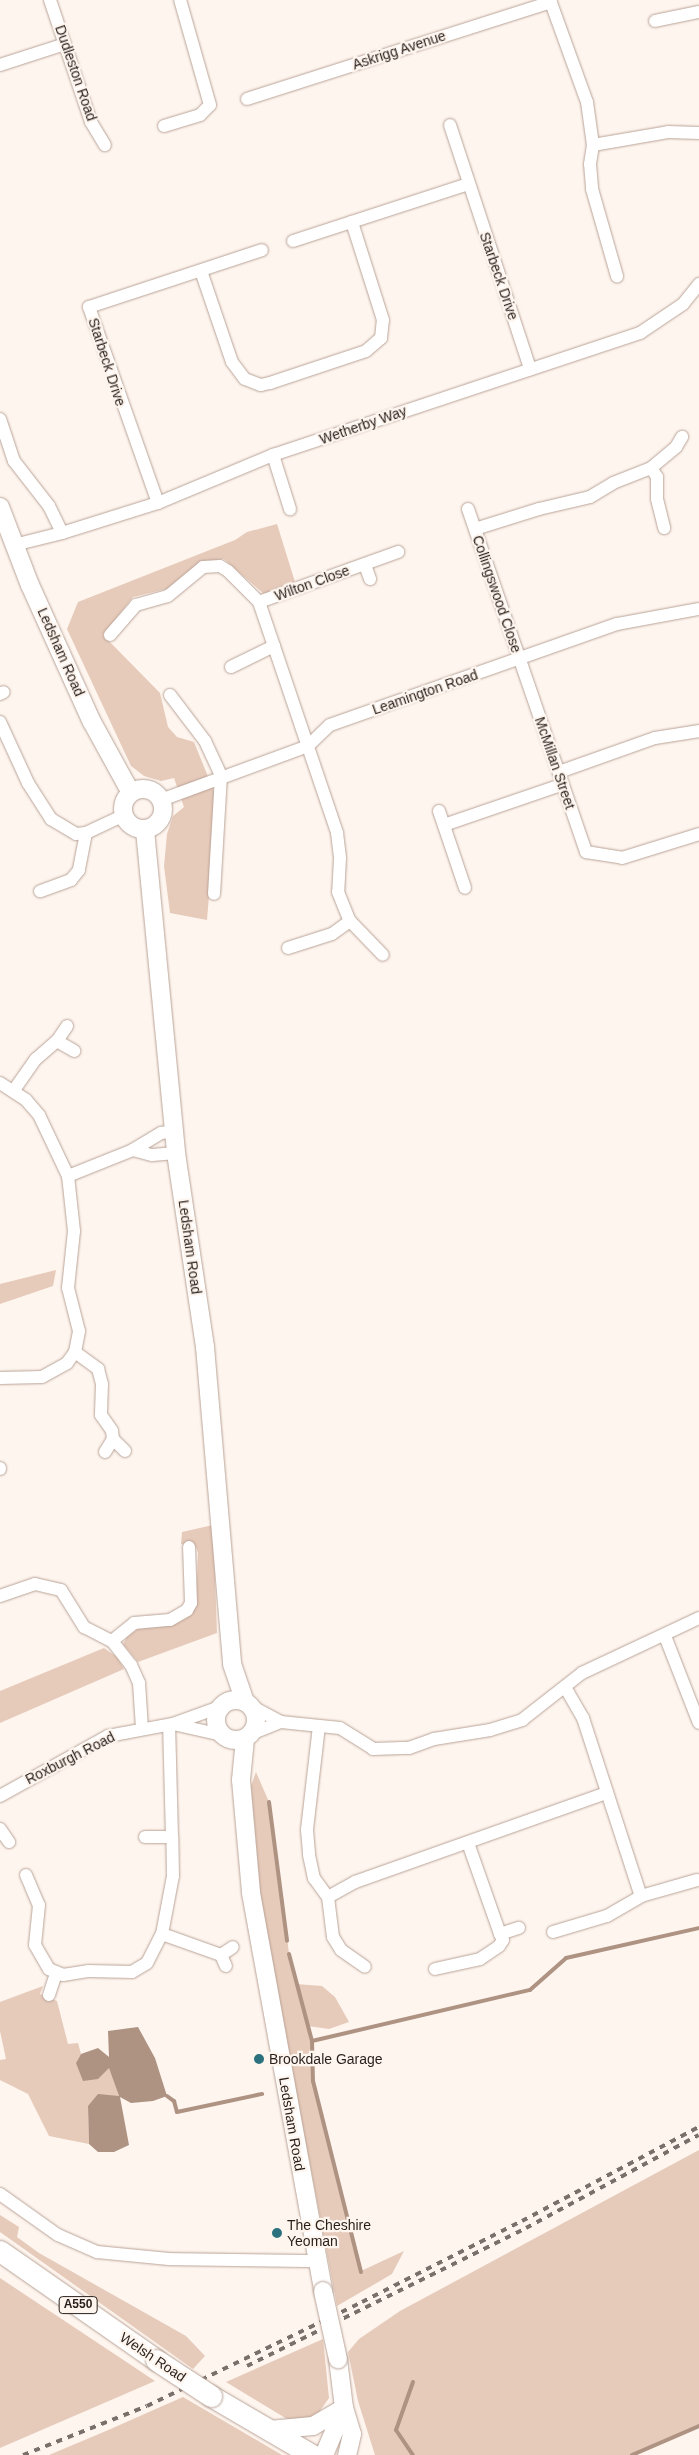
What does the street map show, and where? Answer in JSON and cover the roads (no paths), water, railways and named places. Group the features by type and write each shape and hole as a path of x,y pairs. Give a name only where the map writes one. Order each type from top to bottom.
{"highway":[{"name":"Welsh Road","path":"0,2251 211,2396 312,2455"}],"main road":[{"name":"Ledsham Road","path":"0,507 14,545 92,722 132,793"},
{"path":"149,790 161,800 160,820 145,830 132,826 124,816 124,803 132,793 149,790"},
{"name":"Ledsham Road","path":"145,830 176,1153 204,1347 232,1664 256,1721 236,1737"},
{"name":"Ledsham Road","path":"232,1664 222,1705 215,1722 236,1737 251,1893 317,2261 338,2359 344,2408 359,2455"},
{"path":"222,1705 248,1704"},
{"path":"269,2430 313,2426 344,2408"},
{"path":"324,2455 344,2408"},
{"path":"346,2455 352,2434"}],"street":[{"name":"Dudleston Road","path":"50,0 91,122 105,145"},
{"path":"164,126 200,115 210,105 180,0"},
{"path":"550,1 587,102 593,145 590,164 592,189 617,276"},
{"name":"Askrigg Avenue","path":"247,98 550,1"},
{"path":"655,21 699,12"},
{"path":"0,65 65,44"},
{"name":"Starbeck Drive","path":"450,125 530,369"},
{"path":"593,145 668,132 699,133"},
{"path":"293,240 468,184"},
{"path":"201,271 232,362 245,379 261,385 270,383 366,352 381,338 383,320 352,222"},
{"name":"Starbeck Drive","path":"158,502 84,308 262,250"},
{"name":"Wetherby Way","path":"14,545 62,533 158,502 273,455 640,333 683,304 699,284"},
{"path":"0,419 14,462 49,506 62,533"},
{"name":"Collingswood Close","path":"475,529 539,509 577,502 651,468 676,447 682,437"},
{"path":"273,455 290,509"},
{"path":"651,468 657,478 657,499 664,528"},
{"name":"Collingswood Close","path":"468,509 520,659"},
{"name":"Wilton Close","path":"259,602 398,552"},
{"name":"Wilton Close","path":"365,564 370,580"},
{"name":"Wilton Close","path":"110,635 136,604 168,596 198,570 220,566 228,571 259,602 337,833 340,858 338,892 350,921"},
{"name":"Leamington Road","path":"161,800 221,776 308,746 330,725 617,624 699,609"},
{"path":"231,668 274,646"},
{"name":"McMillan Street","path":"520,659 561,785 586,852 602,853 622,858 699,834"},
{"path":"170,695 205,742 221,776 214,894"},
{"path":"0,722 33,791 51,819 70,832 86,833 124,816"},
{"path":"558,772 655,738 699,731"},
{"path":"444,825 561,785"},
{"path":"439,810 465,888"},
{"path":"40,891 56,880 71,880 79,870 86,833"},
{"path":"288,948 332,934 350,921 383,956"},
{"path":"14,1090 36,1059 57,1041 67,1026"},
{"path":"57,1041 74,1050"},
{"path":"0,1083 14,1090 39,1115 68,1176 74,1230 68,1288 79,1332 75,1352 67,1364 42,1377 0,1378"},
{"path":"68,1176 133,1150 161,1133 174,1131"},
{"path":"133,1150 152,1155 176,1153"},
{"path":"75,1352 98,1369 102,1384 99,1407 113,1439 125,1451"},
{"path":"105,1452 113,1439"},
{"path":"112,1641 134,1623 170,1620 187,1610 191,1603 189,1548"},
{"path":"0,1596 26,1585 53,1586 67,1597 84,1627 112,1641 132,1665 139,1683 142,1728"},
{"path":"248,1704 281,1722 340,1728 373,1749 409,1748 434,1739 507,1726 522,1720 582,1673 665,1636 699,1618"},
{"path":"665,1636 699,1723"},
{"path":"565,1686 583,1718 641,1896"},
{"name":"Roxburgh Road","path":"0,1796 108,1736 142,1728 171,1725 222,1705"},
{"path":"236,1737 281,1722"},
{"path":"26,1875 39,1905 34,1945 48,1969 56,1973 132,1972 147,1962 162,1934 173,1876 171,1725"},
{"name":"Roxburgh Road","path":"171,1725 236,1737"},
{"path":"319,1726 307,1830 314,1878 328,1897 333,1936 341,1950 365,1967"},
{"path":"328,1897 355,1882 607,1793"},
{"path":"0,1828 9,1842"},
{"path":"145,1837 172,1837"},
{"path":"435,1968 480,1958 499,1946 503,1940 468,1843"},
{"path":"553,1932 607,1916 641,1896 697,1880"},
{"path":"500,1934 519,1928"},
{"path":"162,1934 224,1960 233,1947"},
{"path":"49,1995 56,1973"},
{"path":"0,2194 58,2235 97,2252 168,2259 317,2261"}],"waterway":[{"path":"269,1802 287,1941"},
{"path":"289,1954 312,2041 530,1990 566,1958 699,1928"},
{"path":"312,2041 313,2081 361,2272"},
{"path":"167,2096 174,2101 177,2112 262,2094"},
{"path":"413,2382 396,2430 413,2455"},
{"path":"632,2455 699,2426"}],"railway":[{"path":"23,2455 147,2406 362,2302 522,2221 699,2127"},
{"path":"247,2366 526,2228 699,2135"}],"place":[{"name":"Brookdale Garage","path":"259,2059"},
{"name":"The Cheshire Yeoman","path":"277,2233"}]}
